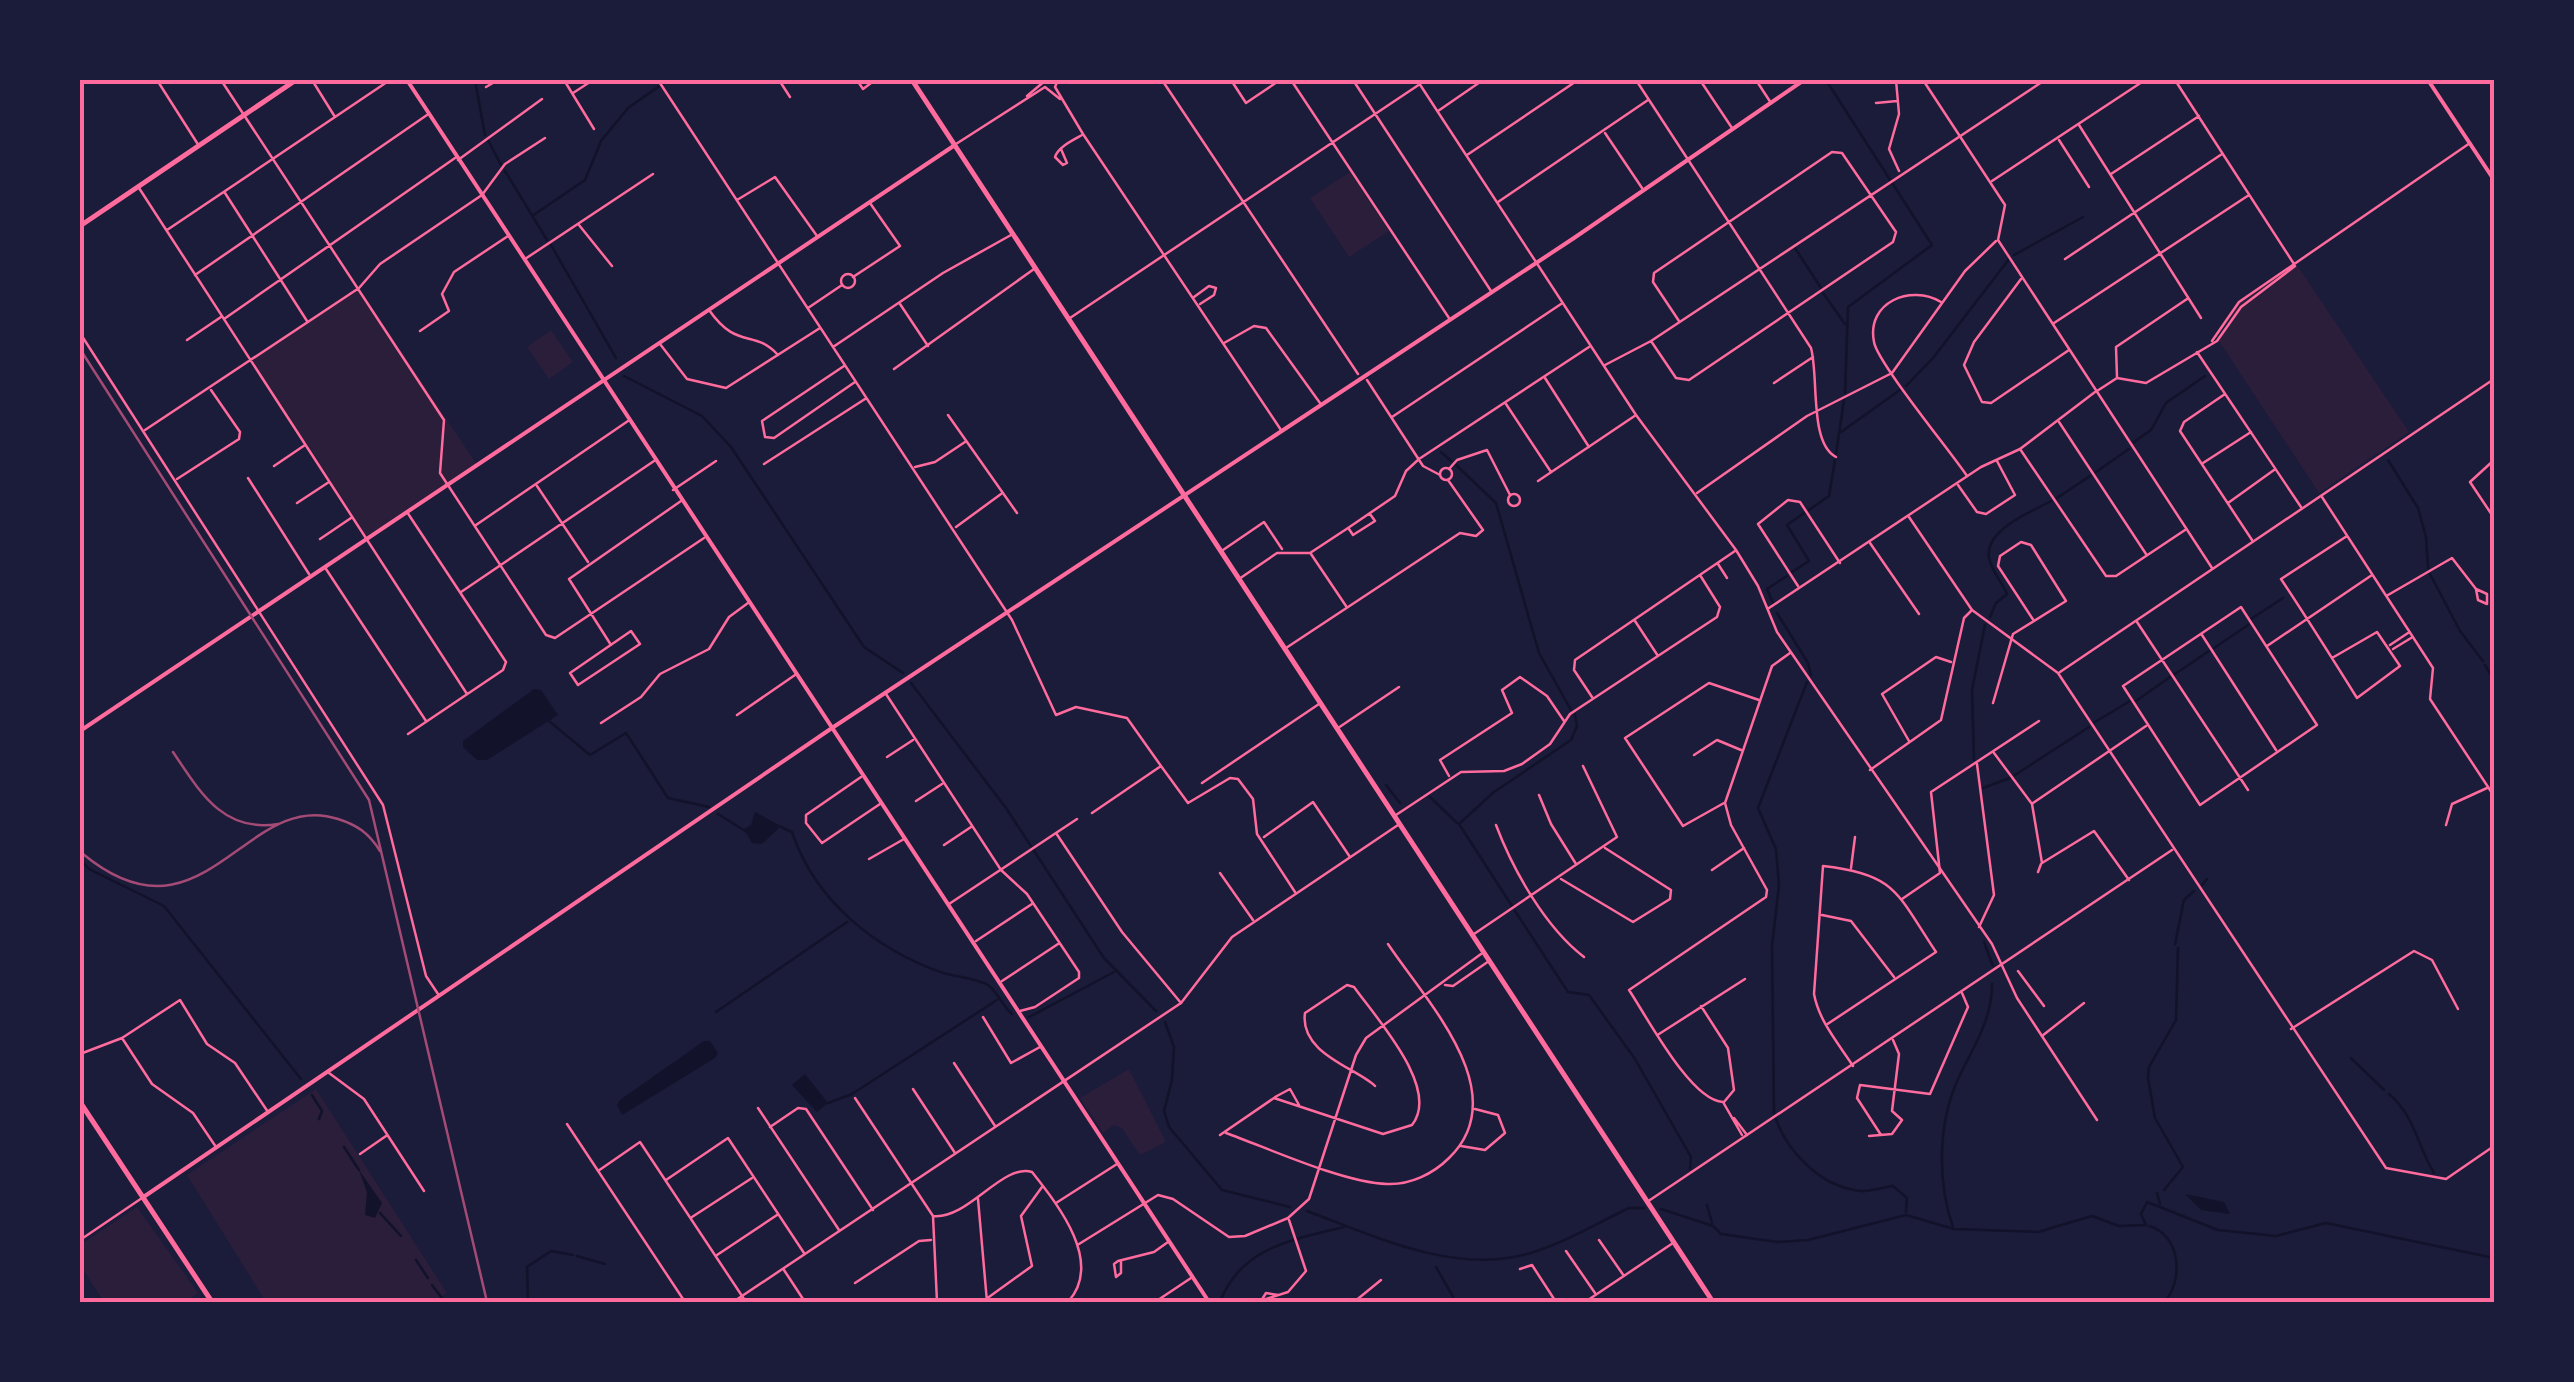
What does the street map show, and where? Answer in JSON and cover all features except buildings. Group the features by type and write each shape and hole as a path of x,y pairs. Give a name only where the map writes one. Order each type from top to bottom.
{"main road":[{"path":"80,226 296,80"},
{"path":"407,80 1209,1302"},
{"path":"912,80 1713,1302"},
{"path":"143,1198 832,728 1804,80"},
{"path":"2428,80 2494,180"},
{"path":"80,730 955,145"},
{"path":"80,1102 212,1302"}],"street":[{"path":"156,80 200,146"},
{"path":"221,80 444,420 438,466 546,636 555,638 705,537"},
{"path":"312,80 335,117"},
{"path":"167,230 390,80"},
{"path":"486,87 498,80"},
{"path":"564,80 594,129"},
{"path":"572,93 593,80"},
{"path":"658,80 1008,614 1056,715 1076,707 1127,718 1188,803 1230,778 1238,779 1253,799 1254,828 1296,893"},
{"path":"779,80 790,97"},
{"path":"857,80 863,89 876,80"},
{"path":"1162,80 1358,374"},
{"path":"1231,80 1246,103 1280,80"},
{"path":"1291,80 1449,318"},
{"path":"1352,80 1491,291"},
{"path":"1437,112 1483,80"},
{"path":"1466,156 1578,80"},
{"path":"1636,80 1790,312 1813,357 1822,442 1836,457"},
{"path":"1700,80 1732,128"},
{"path":"1756,80 1771,103"},
{"path":"1895,176 1889,149 1898,101 1896,80"},
{"path":"1697,493 1818,410 1892,373 1980,253 1998,240 2006,205 1924,80"},
{"path":"1604,366 1651,340 1869,192 2045,80"},
{"path":"1991,182 2143,80"},
{"path":"2175,80 2294,263"},
{"path":"955,145 1051,82 1280,430"},
{"path":"1068,319 1375,115 1418,82 1636,415 1736,550 1791,652 1979,927 2016,998 2097,1120"},
{"path":"187,340 281,280 331,246 353,225 542,99"},
{"path":"1496,203 1649,99"},
{"path":"1876,102 1898,101"},
{"path":"195,275 428,114"},
{"path":"2110,175 2200,116"},
{"path":"2079,125 2201,318"},
{"path":"1603,130 1642,190"},
{"path":"1060,149 1083,134"},
{"path":"144,431 359,288 380,264 482,195 505,164 545,138"},
{"path":"2058,139 2089,187"},
{"path":"1767,609 1968,476 2020,449 2117,378 2146,383 2197,352 2212,341 2239,302 2470,143"},
{"path":"1651,340 1682,382 1897,237 1842,153 1832,152 1652,276 1678,321"},
{"path":"2065,259 2224,153"},
{"path":"523,260 653,174"},
{"path":"736,200 772,177 779,179 817,236"},
{"path":"138,186 468,694"},
{"path":"224,192 308,323"},
{"path":"2053,324 2249,194"},
{"path":"807,309 842,285 851,287 853,278 900,246 869,202"},
{"path":"578,224 612,266"},
{"path":"834,346 1013,234"},
{"path":"420,332 449,311 442,294 454,272 508,236"},
{"path":"1998,240 2212,568"},
{"path":"894,369 1035,268"},
{"path":"842,285 843,276 853,278"},
{"path":"2022,278 1974,342 1964,365 1970,384 1982,402 1991,403 2069,350"},
{"path":"1192,298 1209,286 1216,288 1214,295 1198,306"},
{"path":"1942,303 1930,295 1908,293 1883,307 1873,329 1874,342 1892,373 1968,476"},
{"path":"2117,378 2116,347 2188,298"},
{"path":"899,302 928,346"},
{"path":"1392,417 1562,303"},
{"path":"708,309 728,335 764,343 779,356"},
{"path":"1223,344 1254,326 1266,328 1320,403"},
{"path":"660,342 687,379 710,386 735,385 820,328"},
{"path":"80,333 382,805 426,976 439,996"},
{"path":"1239,579 1283,551 1310,553 1370,514 1395,496 1406,471 1420,460 1590,346"},
{"path":"2197,352 2302,508"},
{"path":"1774,383 1813,357"},
{"path":"845,365 762,421 760,431 765,437 774,438 855,382"},
{"path":"1544,376 1590,447"},
{"path":"2058,673 2494,379"},
{"path":"1285,648 1460,533 1476,536 1484,527 1448,480 1428,470 1366,380"},
{"path":"176,480 239,439 240,432 210,388"},
{"path":"2226,394 2184,422 2180,431 2252,540"},
{"path":"764,464 866,398"},
{"path":"1506,402 1552,473"},
{"path":"948,414 1017,514"},
{"path":"1538,481 1636,415"},
{"path":"475,525 628,422"},
{"path":"2059,422 2147,555"},
{"path":"2202,464 2251,432"},
{"path":"914,468 935,462 967,441"},
{"path":"274,466 306,445"},
{"path":"2020,449 2104,574 2116,576 2187,529"},
{"path":"1440,475 1457,460 1487,450 1510,494"},
{"path":"1958,484 1981,514 2015,495 1996,460"},
{"path":"2494,460 2470,482 2494,518"},
{"path":"460,592 654,461"},
{"path":"673,490 716,462"},
{"path":"1448,480 1453,474 1449,469"},
{"path":"2227,503 2276,469"},
{"path":"248,478 311,577"},
{"path":"297,503 329,482"},
{"path":"536,484 589,564"},
{"path":"954,529 1003,493"},
{"path":"2321,496 2433,668 2430,699 2494,796"},
{"path":"1799,589 1759,530 1762,518 1788,500 1800,502 1840,563"},
{"path":"611,645 569,578 681,502"},
{"path":"406,512 506,662 503,670 408,734"},
{"path":"1348,528 1354,536 1375,521 1370,514"},
{"path":"320,538 352,518"},
{"path":"1909,518 1972,610 2058,673 2386,1168 2446,1179 2494,1146"},
{"path":"1221,552 1264,522 1283,551"},
{"path":"2332,658 2378,632 2390,648 2398,671 2358,698 2332,658 2307,618 2281,579 2347,536"},
{"path":"1993,703 2010,639 2066,602 2031,545 2021,542 1997,560 2034,621"},
{"path":"1870,543 1918,614"},
{"path":"1593,700 1573,664 1736,550"},
{"path":"1310,553 1347,607"},
{"path":"2387,596 2452,558 2476,588"},
{"path":"1717,563 1727,578"},
{"path":"325,568 426,721"},
{"path":"1394,816 1470,769 1504,770 1518,766 1550,744 1565,722 1593,700 1720,613 1700,575"},
{"path":"2266,646 2372,576"},
{"path":"601,723 641,697 664,671 710,649 728,619 748,604"},
{"path":"2241,607 2316,725 2200,805 2123,686 2201,634 2241,607"},
{"path":"1870,770 1940,720 1964,618 1972,610"},
{"path":"1634,619 1658,656"},
{"path":"2136,620 2248,790"},
{"path":"631,631 640,644 578,685 570,673 611,645 631,631"},
{"path":"2201,634 2277,751"},
{"path":"2390,648 2411,634"},
{"path":"1724,1102 1708,1100 1629,990 1766,897 1767,890 1725,802 1772,666 1791,652"},
{"path":"1910,743 1882,694 1936,657 1952,662"},
{"path":"737,715 796,674"},
{"path":"1451,778 1440,760 1512,714 1502,690 1520,676 1547,696 1565,722"},
{"path":"1725,802 1682,826 1625,738 1704,685 1716,684 1758,700"},
{"path":"1337,728 1400,687"},
{"path":"886,694 1001,870 1033,904 1080,975 1035,1007 1018,1012"},
{"path":"1202,783 1320,703"},
{"path":"1940,873 1931,792 2038,720"},
{"path":"2032,804 2148,725"},
{"path":"887,758 914,739"},
{"path":"1694,755 1717,740 1741,750"},
{"path":"1994,752 2032,804 2042,863 2038,872"},
{"path":"1976,762 1994,895 1979,927"},
{"path":"1092,813 1160,766"},
{"path":"1473,935 1617,838 1582,766"},
{"path":"864,775 804,818 820,842 881,803"},
{"path":"916,801 943,783"},
{"path":"2446,825 2452,804 2488,788"},
{"path":"1540,795 1551,824 1577,866"},
{"path":"1263,838 1313,802 1350,858"},
{"path":"948,904 1077,819"},
{"path":"732,1302 1180,1003 1232,937 1400,824"},
{"path":"1496,825 1509,856 1534,895 1564,940 1584,957"},
{"path":"944,844 972,826"},
{"path":"2042,863 2094,831 2129,880"},
{"path":"1056,833 1122,932 1180,1003"},
{"path":"1851,869 1855,837"},
{"path":"869,859 906,838"},
{"path":"1925,850 1936,844"},
{"path":"1560,879 1627,921 1637,922 1670,899 1671,890 1605,848"},
{"path":"1712,870 1744,848"},
{"path":"1647,1202 2174,850"},
{"path":"1826,1025 1936,952 1901,900 1877,876 1823,866 1814,994 1826,1025 1852,1066"},
{"path":"1220,873 1254,921"},
{"path":"1901,900 1940,873"},
{"path":"974,943 1033,904"},
{"path":"1819,914 1851,921 1895,979"},
{"path":"999,983 1059,943"},
{"path":"1299,1106 1290,1090 1221,1134 1374,1183 1398,1184 1432,1172 1460,1146 1474,1109 1471,1076 1388,944"},
{"path":"2291,1029 2414,950 2432,960 2458,1009"},
{"path":"1079,1244 1143,1200 1158,1195 1173,1199 1229,1237 1246,1236 1288,1218 1309,1199 1350,1073 1366,1038 1484,952"},
{"path":"1444,984 1453,986 1490,960"},
{"path":"2018,970 2044,1006"},
{"path":"1658,1034 1745,980"},
{"path":"1274,1098 1390,1134 1406,1130 1420,1116 1420,1085 1351,985 1305,1014 1304,1022 1329,1060 1375,1086"},
{"path":"2016,998 2030,989"},
{"path":"1881,1135 1857,1098 1860,1086 1864,1082 1930,1094 1968,1008 1962,994"},
{"path":"80,1054 122,1038 180,1000 207,1044 235,1063 268,1112"},
{"path":"2042,1036 2084,1003"},
{"path":"1701,1006 1732,1062 1734,1090 1724,1102"},
{"path":"983,1017 1008,1060 1019,1062 1042,1046"},
{"path":"122,1038 152,1084 193,1113 217,1148"},
{"path":"1869,1136 1892,1134 1902,1120 1892,1111 1900,1054 1893,1040"},
{"path":"954,1063 996,1128"},
{"path":"326,1072 364,1099 424,1191"},
{"path":"912,1089 956,1154"},
{"path":"855,1098 932,1216 937,1302"},
{"path":"1724,1102 1745,1136"},
{"path":"758,1108 839,1232"},
{"path":"770,1127 798,1108 806,1109 873,1210"},
{"path":"1460,1146 1486,1150 1505,1133 1498,1114 1474,1109"},
{"path":"567,1124 684,1302"},
{"path":"360,1154 387,1135"},
{"path":"666,1180 728,1138 804,1254"},
{"path":"598,1171 640,1142 746,1302"},
{"path":"1055,1204 1118,1163"},
{"path":"932,1216 948,1215 1026,1170 1043,1186 1079,1244 1077,1282 1068,1302"},
{"path":"690,1218 753,1177"},
{"path":"985,1301 1032,1266 1022,1216 1043,1186"},
{"path":"978,1197 985,1301"},
{"path":"80,1240 143,1198"},
{"path":"716,1256 778,1215"},
{"path":"1260,1302 1295,1286 1306,1271 1288,1218"},
{"path":"855,1283 919,1242 932,1240"},
{"path":"1599,1240 1624,1276"},
{"path":"1121,1261 1154,1252 1169,1241"},
{"path":"1585,1302 1674,1242"},
{"path":"1566,1251 1596,1294"},
{"path":"1520,1269 1532,1265 1556,1302"},
{"path":"783,1268 806,1302"},
{"path":"1155,1302 1192,1277"},
{"path":"1354,1302 1381,1280"}],"shaded area":[{"path":"1350,172 1389,231 1349,257 1310,198"},
{"path":"2295,262 2409,432 2319,493 2219,341 2240,299"},
{"path":"359,288 477,465 366,540 251,361"},
{"path":"551,330 573,362 549,379 527,347"},
{"path":"534,689 541,690 558,715 487,760 477,760 463,747 463,741"},
{"path":"755,812 781,826 762,844 752,843 744,829 751,825"},
{"path":"704,1041 710,1041 718,1053 715,1058 622,1115 617,1105 620,1100"},
{"path":"1129,1069 1166,1142 1140,1155 1122,1128 1114,1125 1103,1133 1080,1098"},
{"path":"805,1074 828,1103 817,1112 792,1085"},
{"path":"316,1089 447,1293 433,1302 266,1302 187,1175"},
{"path":"359,1170 382,1203 375,1218 365,1215 367,1192"},
{"path":"2185,1194 2224,1202 2230,1214 2201,1210"},
{"path":"137,1207 198,1293 185,1302 104,1302 80,1265 80,1245"}],"waterway":[{"path":"475,80 485,135"},
{"path":"532,216 585,180 601,141 628,108 668,80"},
{"path":"1826,80 1932,245 1848,307 1845,393"},
{"path":"488,140 501,165"},
{"path":"505,171 547,240"},
{"path":"2014,255 2083,217"},
{"path":"551,245 616,358"},
{"path":"1795,248 1821,288"},
{"path":"1906,386 1933,358 2009,259"},
{"path":"1823,293 1845,324"},
{"path":"624,376 702,416 731,447 864,647 903,673"},
{"path":"2134,442 2151,430 2166,403 2205,376"},
{"path":"1841,432 1900,390"},
{"path":"1836,454 1844,400"},
{"path":"2096,472 2129,449"},
{"path":"1441,452 1451,461"},
{"path":"1809,510 1829,496 1835,460"},
{"path":"2388,460 2418,508 2426,537 2428,568"},
{"path":"1456,465 1496,503 1539,653 1571,710"},
{"path":"2057,498 2090,476"},
{"path":"1990,617 1996,603 2007,594 1992,567 1989,548 2011,523 2051,501"},
{"path":"1792,572 1809,561 1787,525 1804,513"},
{"path":"2430,574 2460,631 2483,661"},
{"path":"1773,603 1767,589 1787,576"},
{"path":"2251,619 2283,598"},
{"path":"1777,613 1808,663 1811,675"},
{"path":"1974,760 1972,690 1985,625"},
{"path":"2214,648 2248,625"},
{"path":"2175,674 2209,651"},
{"path":"2485,665 2494,680"},
{"path":"2136,701 2170,677"},
{"path":"1774,1113 1772,946 1779,885 1776,849 1758,808 1807,682"},
{"path":"911,683 1006,808 1104,958 1156,1011"},
{"path":"2095,722 2130,701"},
{"path":"1512,906 1459,824 1494,792 1571,740 1577,726 1575,715"},
{"path":"549,721 590,755 626,733 668,798 709,807"},
{"path":"2015,775 2089,727"},
{"path":"1983,788 2010,778"},
{"path":"1386,785 1400,803"},
{"path":"1430,797 1457,823"},
{"path":"718,814 750,834"},
{"path":"781,827 792,832 802,857 832,901 871,936 918,963 988,985 1012,1014"},
{"path":"80,859 89,869 164,906 301,1079"},
{"path":"2202,885 2207,879"},
{"path":"2175,944 2184,900 2194,891"},
{"path":"1515,911 1568,992 1589,995 1635,1059 1691,1157 1690,1169"},
{"path":"716,1012 847,922"},
{"path":"1984,942 1993,966"},
{"path":"2164,1190 2183,1167 2155,1118 2148,1078 2149,1067 2176,1020 2178,948"},
{"path":"1029,1017 1114,972"},
{"path":"1953,1227 1944,1191 1943,1133 1951,1096 1985,1022 1992,984"},
{"path":"828,1103 852,1094 997,1000"},
{"path":"1165,1022 1174,1047 1172,1080 1164,1111 1169,1127 1222,1190 1290,1207"},
{"path":"2351,1058 2384,1090"},
{"path":"2389,1094 2410,1121 2434,1173"},
{"path":"312,1095 322,1111 319,1119"},
{"path":"1776,1119 1796,1154 1817,1173 1854,1190 1893,1186 1907,1198 1906,1212"},
{"path":"344,1147 359,1170"},
{"path":"2157,1193 2160,1204"},
{"path":"1661,1209 1713,1226 1721,1234 1777,1242 1808,1240 1906,1215 1954,1229 2038,1232 2092,1216 2119,1226 2146,1225 2141,1214 2147,1202 2218,1230 2276,1236 2326,1223 2494,1258"},
{"path":"1707,1205 1712,1223"},
{"path":"1307,1211 1413,1249 1441,1256 1496,1259 1536,1251 1629,1208 1644,1208"},
{"path":"380,1213 401,1236"},
{"path":"2149,1226 2168,1239 2176,1260 2175,1283 2164,1302"},
{"path":"1220,1302 1229,1284 1255,1258 1287,1242 1344,1227"},
{"path":"528,1302 527,1267 551,1251 573,1255"},
{"path":"577,1256 605,1264"},
{"path":"416,1260 428,1278"},
{"path":"1436,1267 1456,1302"},
{"path":"432,1285 445,1302"}],"railway":[{"path":"80,349 369,800 487,1302"},
{"path":"173,752 204,795 228,816 259,825 278,824"},
{"path":"83,854 125,880 161,886 192,878 276,825 306,816 351,824 380,851"}]}
